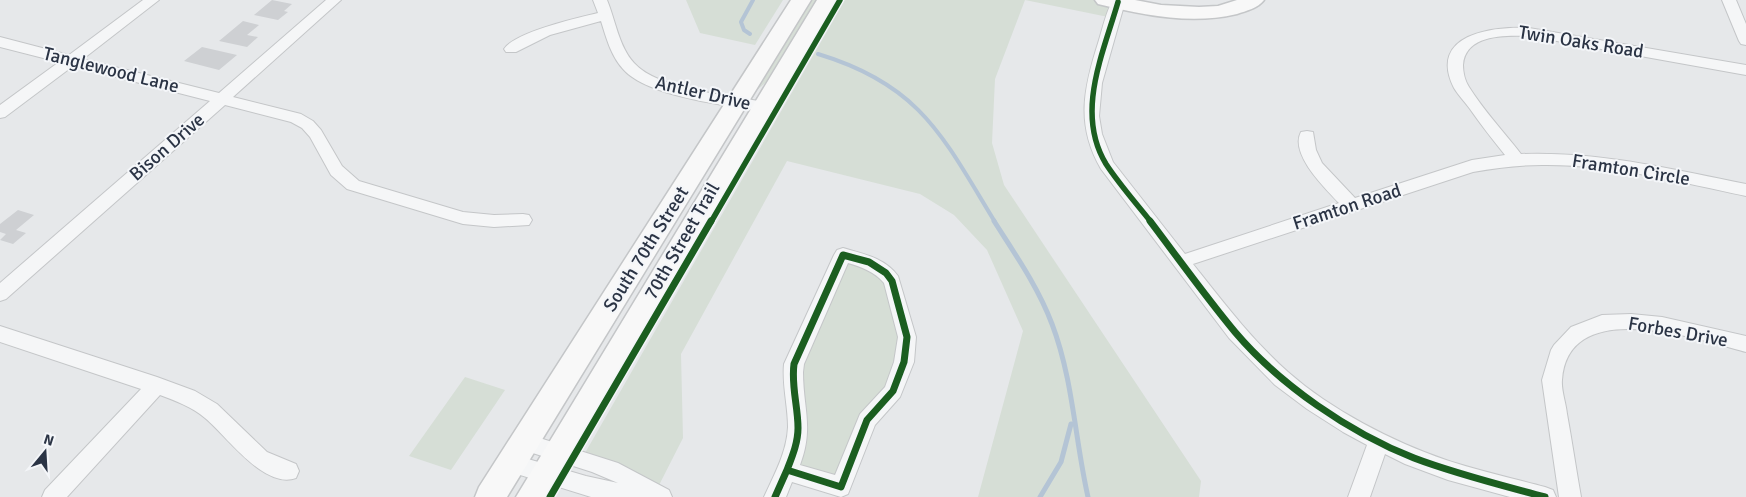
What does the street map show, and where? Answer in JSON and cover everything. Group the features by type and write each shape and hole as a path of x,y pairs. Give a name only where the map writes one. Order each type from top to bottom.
{"main road":[{"name":"South 70th Street","path":"490,497 801,0"},
{"name":"South 70th Street","path":"531,497 827,0"},
{"path":"1111,1 1174,12 1204,13 1235,8 1254,0"}],"street":[{"path":"0,113 152,0"},
{"name":"Bison Drive","path":"0,294 334,0"},
{"name":"Antler Drive","path":"600,0 624,59 638,75 665,87 764,107"},
{"path":"1729,0 1746,41"},
{"path":"1111,1 1092,100 1093,130 1098,148 1107,165 1236,333 1257,356 1314,403 1378,442 1448,470 1545,497"},
{"path":"511,48 546,30 606,15"},
{"name":"Twin Oaks Road","path":"1516,159 1461,87 1456,76 1455,57 1460,49 1476,37 1498,31 1529,32 1746,70"},
{"name":"Tanglewood Lane","path":"0,42 289,116 308,125 315,134 333,168 353,184 463,218 494,221 523,220"},
{"path":"1307,136 1308,152 1313,160 1351,205"},
{"name":"Framton Circle","path":"1516,159 1545,158 1614,164 1746,190"},
{"name":"Framton Road","path":"1180,262 1472,166 1516,159"},
{"path":"774,497 797,439 798,425 792,378 794,364 843,255 869,262 886,273 892,282 907,337 904,362 893,391 867,420 841,487 786,470"},
{"name":"Forbes Drive","path":"1570,497 1552,380 1554,364 1559,350 1568,339 1580,330 1596,324 1613,321 1633,321 1746,344"},
{"path":"0,334 178,393 208,408 252,454 277,468 290,471"},
{"path":"53,497 157,386"},
{"path":"524,442 631,478 657,496"},
{"path":"1359,497 1378,442"},
{"path":"511,463 610,492 635,496 657,496"}],"shaded area":[{"path":"686,0 783,0 755,45 700,33"},
{"path":"810,0 818,0 770,79 755,90"},
{"path":"845,0 1025,0 995,79 992,143 1004,185 1201,481 1199,497 978,497 1023,331 987,250 954,215 920,194 787,161 681,354 683,438 654,495 581,460"},
{"path":"1025,0 1104,0 1118,2 1113,18"},
{"path":"843,255 886,273 907,350 841,487 786,470 792,392"},
{"path":"465,377 505,390 451,470 409,456"}],"building":[{"path":"272,0 292,4 284,11 288,12 278,20 254,15"},
{"path":"243,21 259,25 247,35 258,37 247,47 219,41"},
{"path":"202,47 237,55 219,70 184,61"},
{"path":"18,210 34,215 16,230 26,233 13,244 0,240 6,234 0,232 0,224"}],"waterway":[{"path":"750,34 744,30 741,22 753,0"},
{"path":"818,54 853,67 882,81 906,98 926,118 943,140 960,164 995,222"},
{"path":"994,221 1033,284 1052,324 1065,366 1088,497"},
{"path":"1040,497 1061,462 1071,424"}],"cycle path":[{"name":"70th Street Trail","path":"550,497 840,0"},
{"path":"1118,2 1099,66 1092,100 1091,116 1093,130 1100,152 1107,165 1236,333 1282,379 1314,403 1350,426 1412,457 1448,470 1545,497"},
{"path":"775,497 796,445 798,419 793,380 794,364 843,255 869,262 886,273 892,281 907,337 904,362 893,391 867,420 841,487 786,470"}]}
